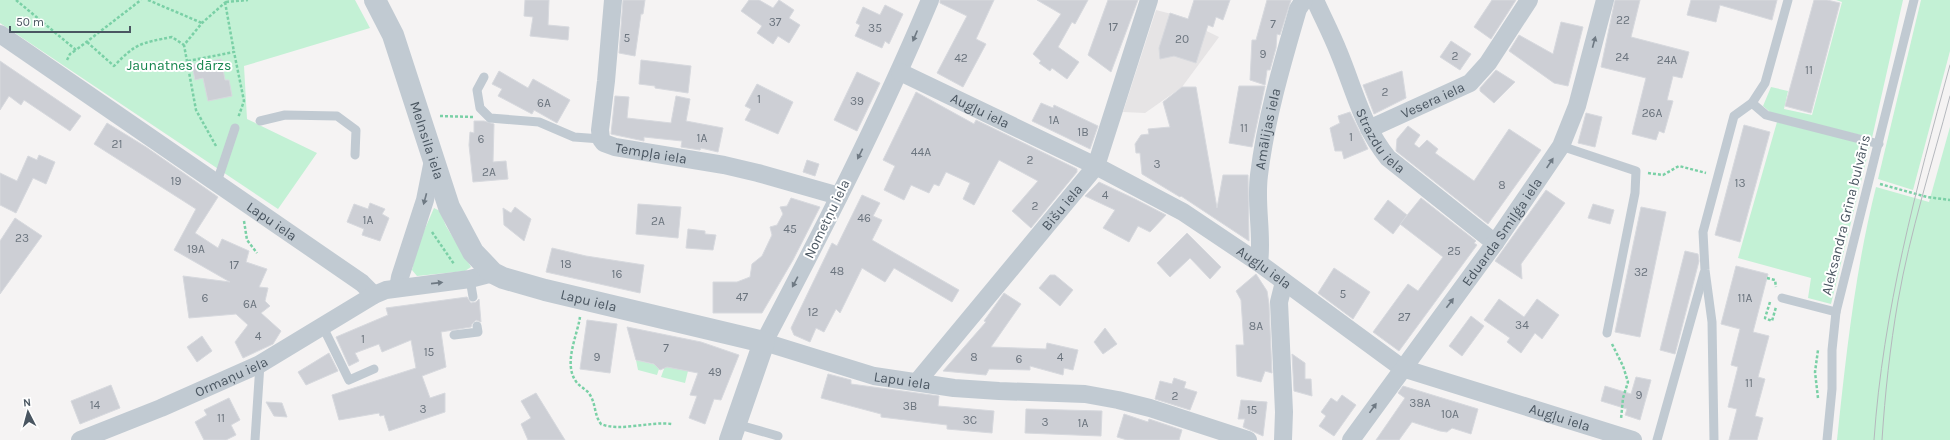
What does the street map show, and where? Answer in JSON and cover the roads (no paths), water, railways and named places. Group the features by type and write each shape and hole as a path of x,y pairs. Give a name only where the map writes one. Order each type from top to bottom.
{"street":[{"name":"Melnsila iela","path":"375,0 393,35 432,160 449,207 461,232 479,260 493,273"},
{"name":"Tempļa iela","path":"613,0 600,130 601,139 604,143 615,147 724,165 839,196"},
{"name":"Nometņu iela","path":"733,432 764,342 839,196 900,72 930,0"},
{"name":"Bišu iela","path":"917,382 1096,166 1149,0"},
{"name":"Amālijas iela","path":"1259,263 1260,253 1257,215 1258,176 1267,121 1296,16 1304,0"},
{"name":"Strazdu iela","path":"1315,0 1339,51 1368,129 1379,146 1388,158 1495,243"},
{"name":"Vesera iela","path":"1368,129 1470,83 1488,63 1529,0"},
{"name":"Eduarda Smiļģa iela","path":"1351,440 1402,368 1495,243 1561,146 1577,106 1605,0"},
{"name":"Lapu iela","path":"0,34 249,203 362,282 374,295"},
{"name":"Augļu iela","path":"900,72 1096,166 1183,212 1259,263 1402,368 1628,438"},
{"path":"398,288 410,242 425,200 432,160"},
{"path":"374,295 398,288 472,288 493,273"},
{"name":"Lapu iela","path":"493,273 503,278 545,290 764,342 874,376 954,388 1085,394 1150,408 1248,440"},
{"path":"1283,440 1284,412 1280,302 1284,282"},
{"name":"Ormaņu iela","path":"80,440 189,396 260,364 374,295"}],"lane":[{"path":"1714,440 1712,322 1705,270 1703,232 1734,116 1752,103 1765,83 1788,0"},
{"name":"Aleksandra Grīna bulvāris","path":"1827,440 1832,388 1832,350 1836,312 1914,0"},
{"path":"484,77 477,90 480,108 490,118 539,122 574,137 601,139"},
{"path":"1752,103 1766,115 1879,144"},
{"path":"260,122 285,115 337,116 356,130 356,155"},
{"path":"217,182 235,128"},
{"path":"1561,146 1636,172 1635,193 1607,333"},
{"path":"1657,440 1705,270"},
{"path":"1780,297 1836,312"},
{"path":"454,335 478,332 477,326"},
{"path":"323,327 349,380 374,369"},
{"path":"254,440 260,364"},
{"path":"733,432 778,436"}],"tram line":[{"path":"1874,440 1878,392 1893,297 1913,204 1950,65"},
{"path":"1882,440 1890,353 1903,275 1915,224 1950,96"}],"park label":[{"name":"Jaunatnes dārzs","path":"179,65"}]}
